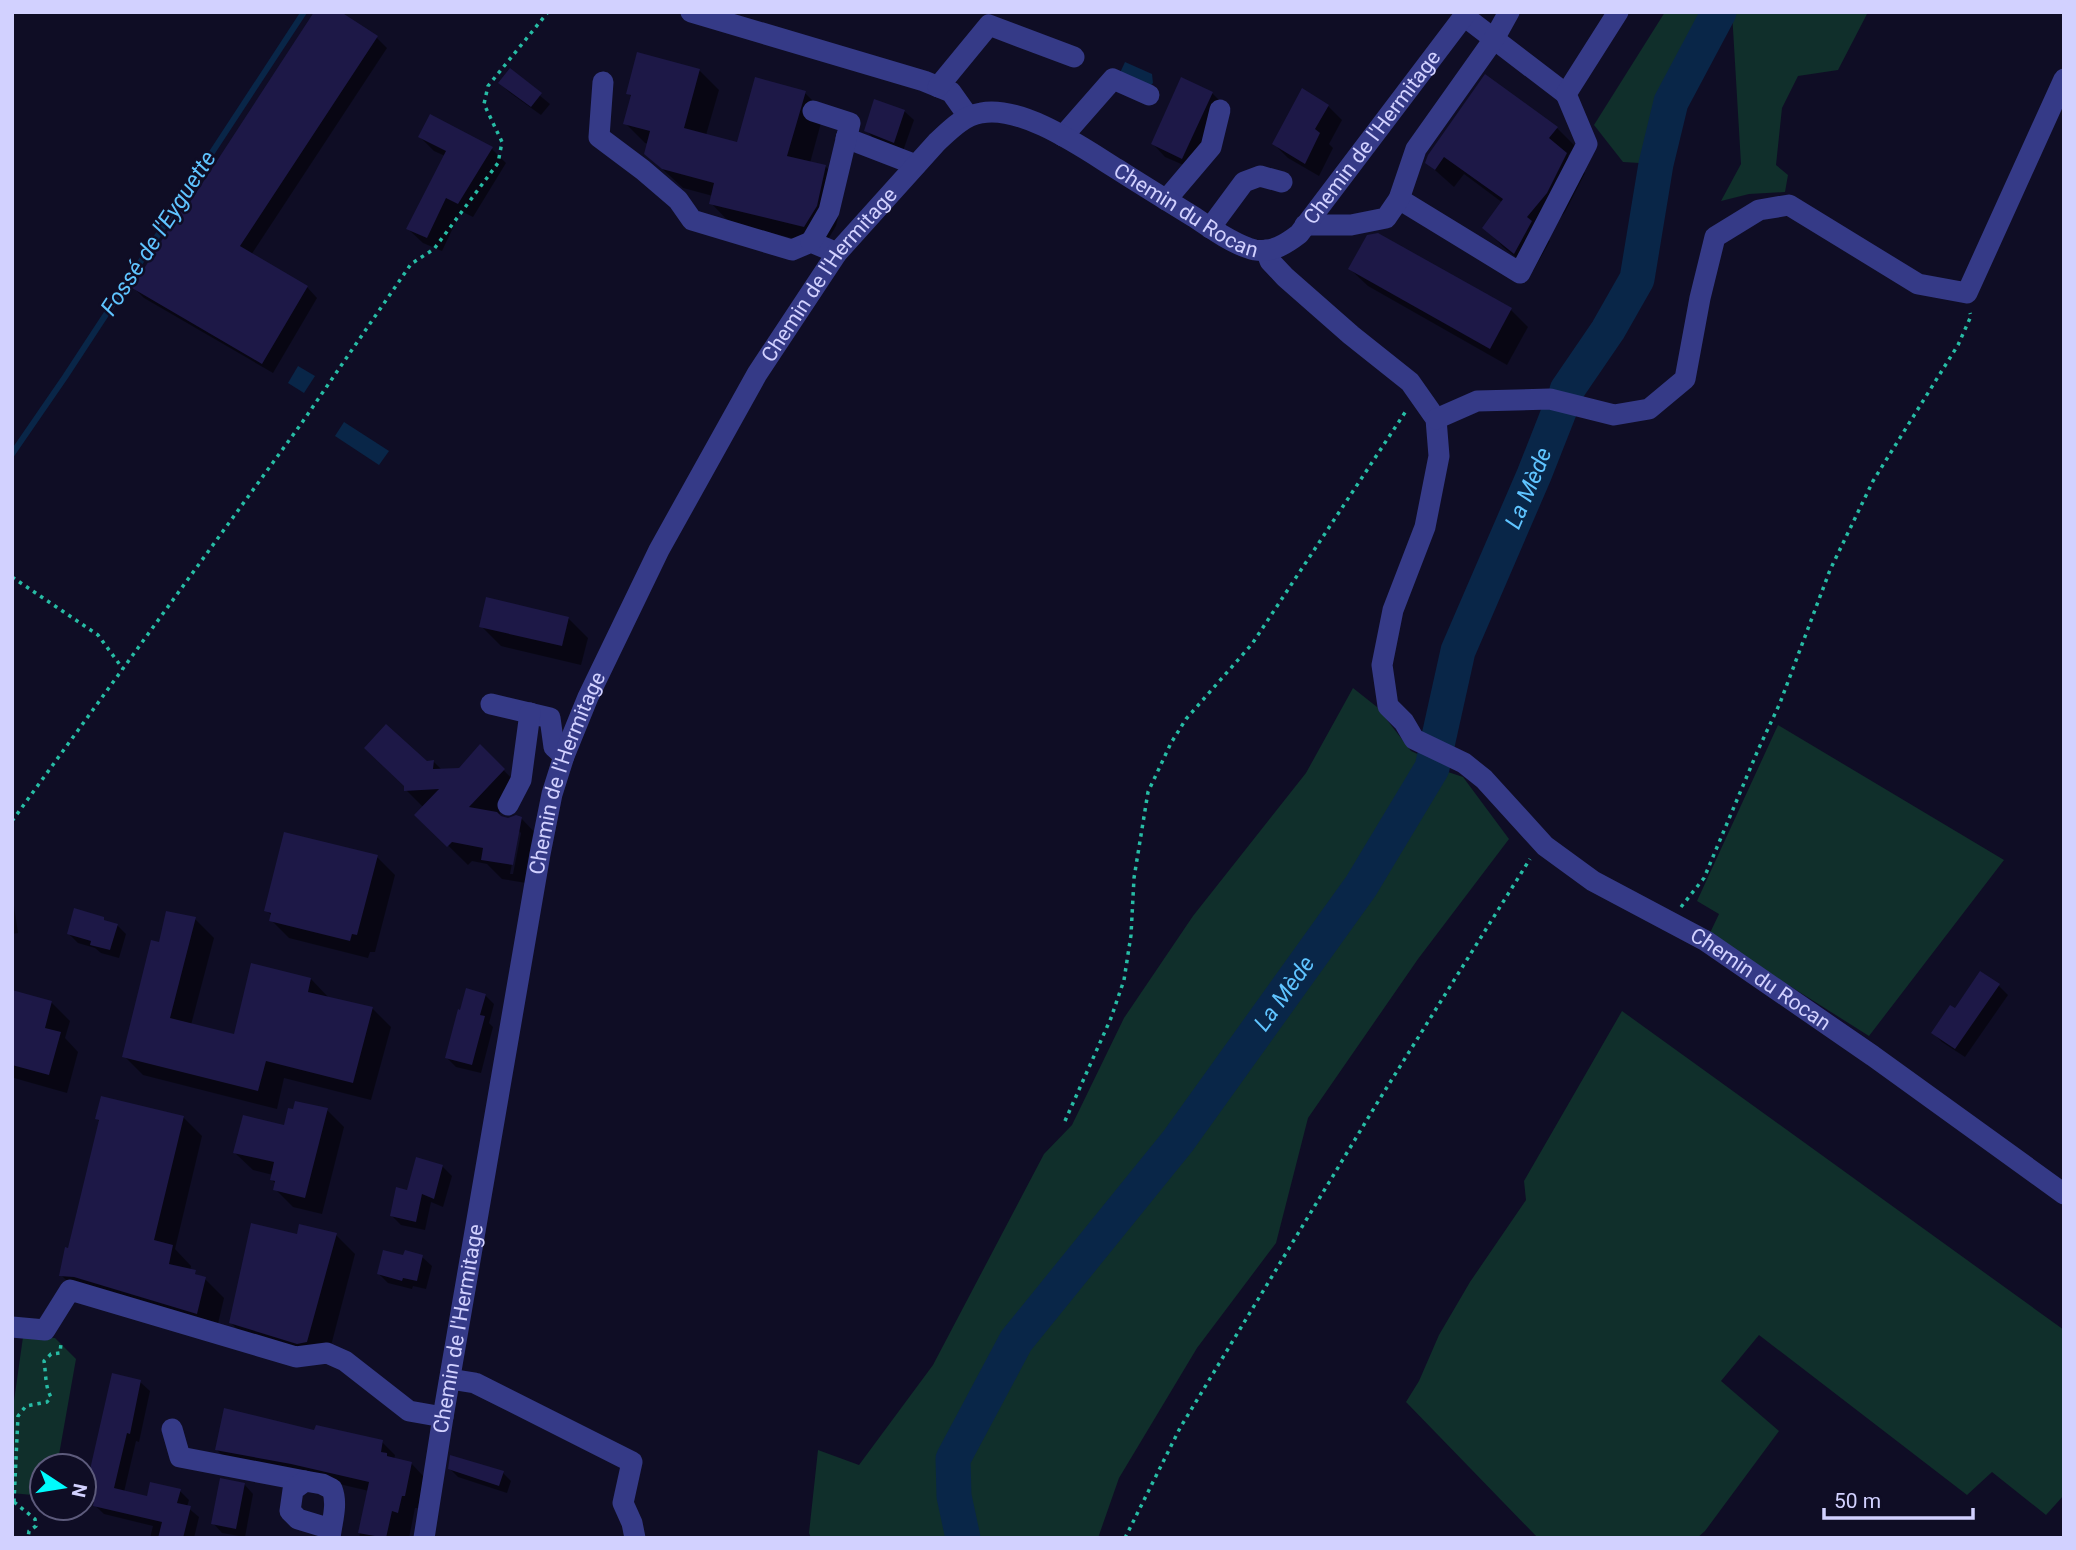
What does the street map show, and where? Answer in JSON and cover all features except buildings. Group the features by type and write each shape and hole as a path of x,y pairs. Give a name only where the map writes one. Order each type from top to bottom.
{"street":[{"path":"691,12 925,81 951,92 968,116"},
{"path":"1305,225 1351,225 1385,218 1399,199 1416,149 1494,38 1509,12"},
{"path":"1566,94 1618,12"},
{"path":"1399,199 1520,273 1587,144 1566,94 1465,14"},
{"name":"Chemin de l'Hermitage","path":"1266,250 1290,242 1305,225 1465,14"},
{"path":"939,87 989,24 1073,57"},
{"path":"1063,136 1113,79 1149,95"},
{"path":"1436,419 1478,401 1550,399 1614,415 1649,409 1685,379 1715,237 1759,210 1789,205 1918,284 1967,293 2064,79"},
{"path":"603,82 599,137 678,200 692,220 792,250 811,242 829,211 850,123 813,111"},
{"path":"1166,200 1210,147 1220,110"},
{"name":"Chemin du Rocan","path":"968,116 984,112 1016,115 1063,136 1210,228 1243,246 1266,250 1270,261 1285,277 1410,382 1416,390 1436,419 1439,456 1425,527 1393,610 1382,665 1388,706 1404,722 1414,739 1464,763 1484,779 1545,846 1594,881 1717,949 1873,1056 2064,1194"},
{"name":"Chemin de l'Hermitage","path":"424,1538 540,854 552,794 564,756 588,697 659,550 757,374 837,253 916,164 968,116"},
{"path":"846,138 916,164"},
{"path":"1210,228 1244,182 1260,176 1282,182"},
{"path":"811,242 837,253"},
{"path":"491,704 550,718 554,747 564,756"},
{"path":"508,805 521,780 530,713"},
{"path":"12,1327 45,1330 70,1290 296,1357 327,1353 345,1361 409,1411 443,1417"},
{"path":"450,1379 475,1383 632,1462 623,1503 635,1538"},
{"path":"172,1429 180,1457 305,1481 332,1489 336,1499 330,1533 298,1519 290,1511 293,1490 305,1481"}],"path":[{"path":"12,821 301,424 411,264 434,249 498,163 502,142 484,104 488,86 548,12"},
{"path":"1667,921 1704,878 1780,703 1830,570 1873,481 1958,345 1971,316 1967,293"},
{"path":"1065,1121 1111,1018 1124,981 1134,878 1148,792 1171,743 1186,719 1252,644 1408,408 1416,390"},
{"path":"12,577 98,635 123,669"},
{"path":"1125,1538 1180,1428 1215,1369 1528,860 1545,846"},
{"path":"28,1538 29,1531 36,1526 35,1520 13,1502 18,1416 26,1406 47,1402 51,1397 46,1389 44,1362 51,1354 60,1353 62,1337 52,1318"}],"green space":[{"path":"1665,12 1719,12 1671,102 1656,164 1623,162 1594,125"},
{"path":"1732,12 1868,12 1838,70 1798,76 1782,108 1776,165 1788,175 1785,192 1749,194 1721,201 1741,164"},
{"path":"1353,688 1377,707 1411,751 1424,757 1422,772 1348,893 1168,1142 1007,1340 944,1459 945,1505 953,1538 811,1538 809,1533 818,1450 859,1465 933,1365 1044,1154 1072,1125 1124,1018 1193,916 1306,773"},
{"path":"1778,725 2004,860 1869,1036 1709,935 1719,914 1697,901"},
{"path":"1442,770 1463,777 1509,839 1418,959 1308,1118 1276,1243 1197,1348 1119,1478 1098,1538 970,1538 962,1497 961,1462 1021,1346 1189,1141 1370,887"},
{"path":"1622,1011 2064,1330 2064,1495 2046,1515 1992,1472 1967,1495 1759,1335 1721,1381 1779,1431 1697,1538 1538,1538 1406,1402 1419,1381 1439,1335 1470,1282 1526,1200 1524,1181"},
{"path":"23,1337 55,1338 76,1359 59,1452 28,1452 28,1495 12,1493 12,1415"}],"water":[{"path":"1125,62 1152,74 1153,83 1151,85 1119,75"},
{"path":"298,366 315,376 304,393 288,383"},
{"path":"344,422 389,451 379,465 335,436"}],"waterway":[{"name":"Fossé de l'Eyguette","path":"12,454 304,12"},
{"name":"La Mède","path":"1567,390 1608,330 1637,279 1656,164 1671,102 1719,12"},
{"name":"La Mède","path":"963,1538 954,1496 953,1459 1016,1341 1178,1141 1361,886 1432,768 1458,651 1560,409"}]}
